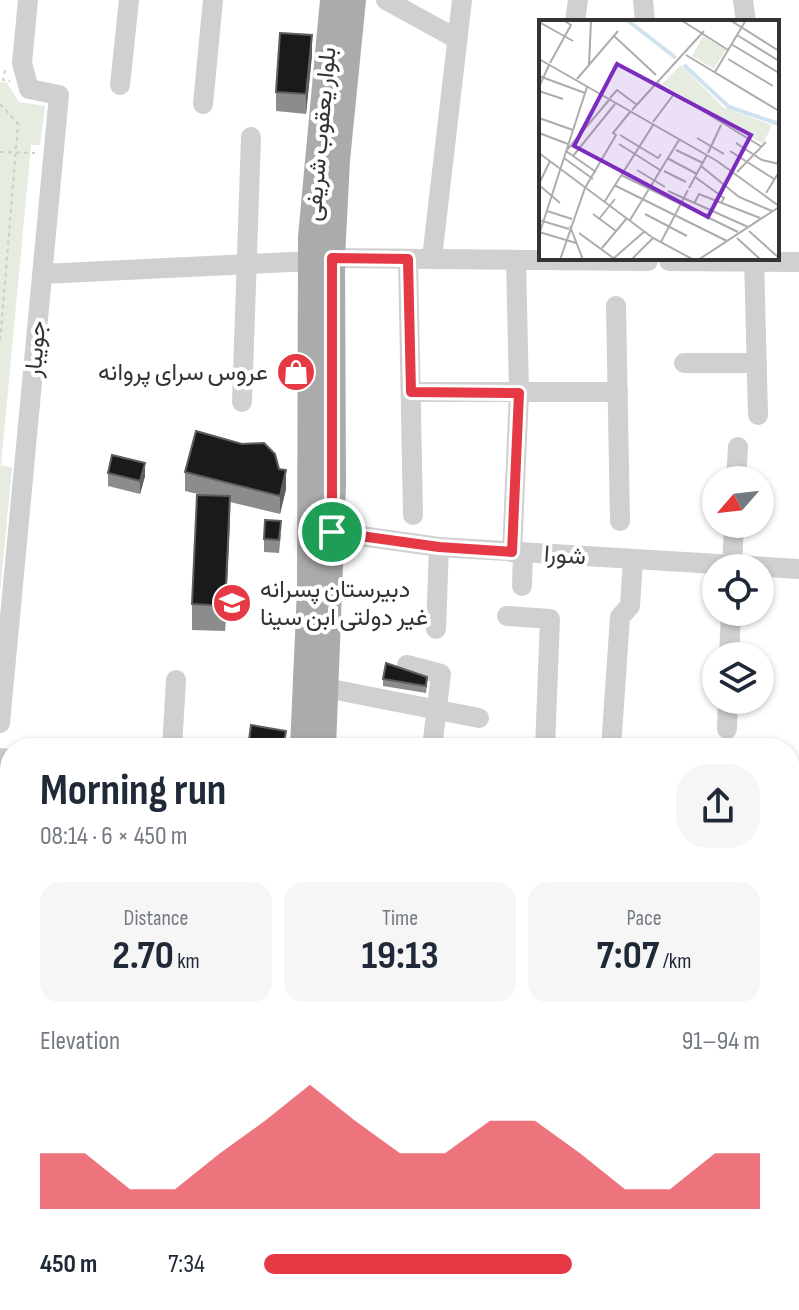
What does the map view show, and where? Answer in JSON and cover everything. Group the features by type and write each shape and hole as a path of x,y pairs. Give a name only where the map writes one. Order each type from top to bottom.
{"main road":[{"name":"بلوار یعقوب شریفی","path":"324,738 326,688 321,530 321,107 333,0"},
{"name":"بلوار یعقوب شریفی","path":"321,260 337,160 353,0"},
{"name":"بلوار یعقوب شریفی","path":"304,738 321,530"}],"street":[{"name":"جویبار","path":"0,723 59,95 29,89 22,63 28,0"},
{"path":"120,85 129,0"},
{"path":"203,104 213,0"},
{"path":"386,0 457,39"},
{"path":"432,258 462,0"},
{"path":"575,20 578,0"},
{"path":"643,0 645,20"},
{"path":"743,0 746,20"},
{"path":"242,402 251,137"},
{"path":"408,259 413,515"},
{"path":"42,274 321,260 539,259"},
{"path":"516,260 519,393 517,552 522,586"},
{"path":"621,260 799,262"},
{"path":"754,260 758,415"},
{"path":"616,306 620,521"},
{"path":"684,363 757,363"},
{"path":"411,392 618,392"},
{"path":"737,466 738,447"},
{"name":"شورا","path":"321,530 439,547 702,565"},
{"path":"436,629 439,547"},
{"path":"612,738 620,617 630,606 633,560"},
{"name":"شورا","path":"774,568 799,569"},
{"path":"507,616 550,619 545,738"},
{"path":"407,665 441,674 433,738"},
{"path":"173,738 176,680"},
{"path":"326,688 479,718"},
{"path":"727,729 728,714"}],"path":[{"path":"0,104 18,124 0,342"},
{"path":"0,152 34,153"}],"shaded area":[{"path":"0,82 7,83 19,102 45,106 40,145 31,145 1,465 12,468 0,593"}],"building":[{"path":"280,33 312,35 306,94 276,92"},
{"path":"196,431 242,444 264,443 275,454 279,469 286,470 280,496 185,472"},
{"path":"112,455 145,463 140,481 108,473"},
{"name":"دبیرستان پسرانه غیر دولتی ابن سینا","path":"197,495 230,496 225,606 192,604"},
{"path":"265,520 281,521 279,540 264,539"},
{"path":"386,663 427,677 426,686 383,679"},
{"path":"251,725 286,731 285,738 249,738"}],"place":[{"name":"عروس سرای پروانه","path":"296,372"},
{"name":"دبیرستان پسرانه غیر دولتی ابن سینا","path":"232,603"}],"route":[{"path":"332,258 408,259 411,392 519,393 512,552 439,547 332,532 332,258"}]}
